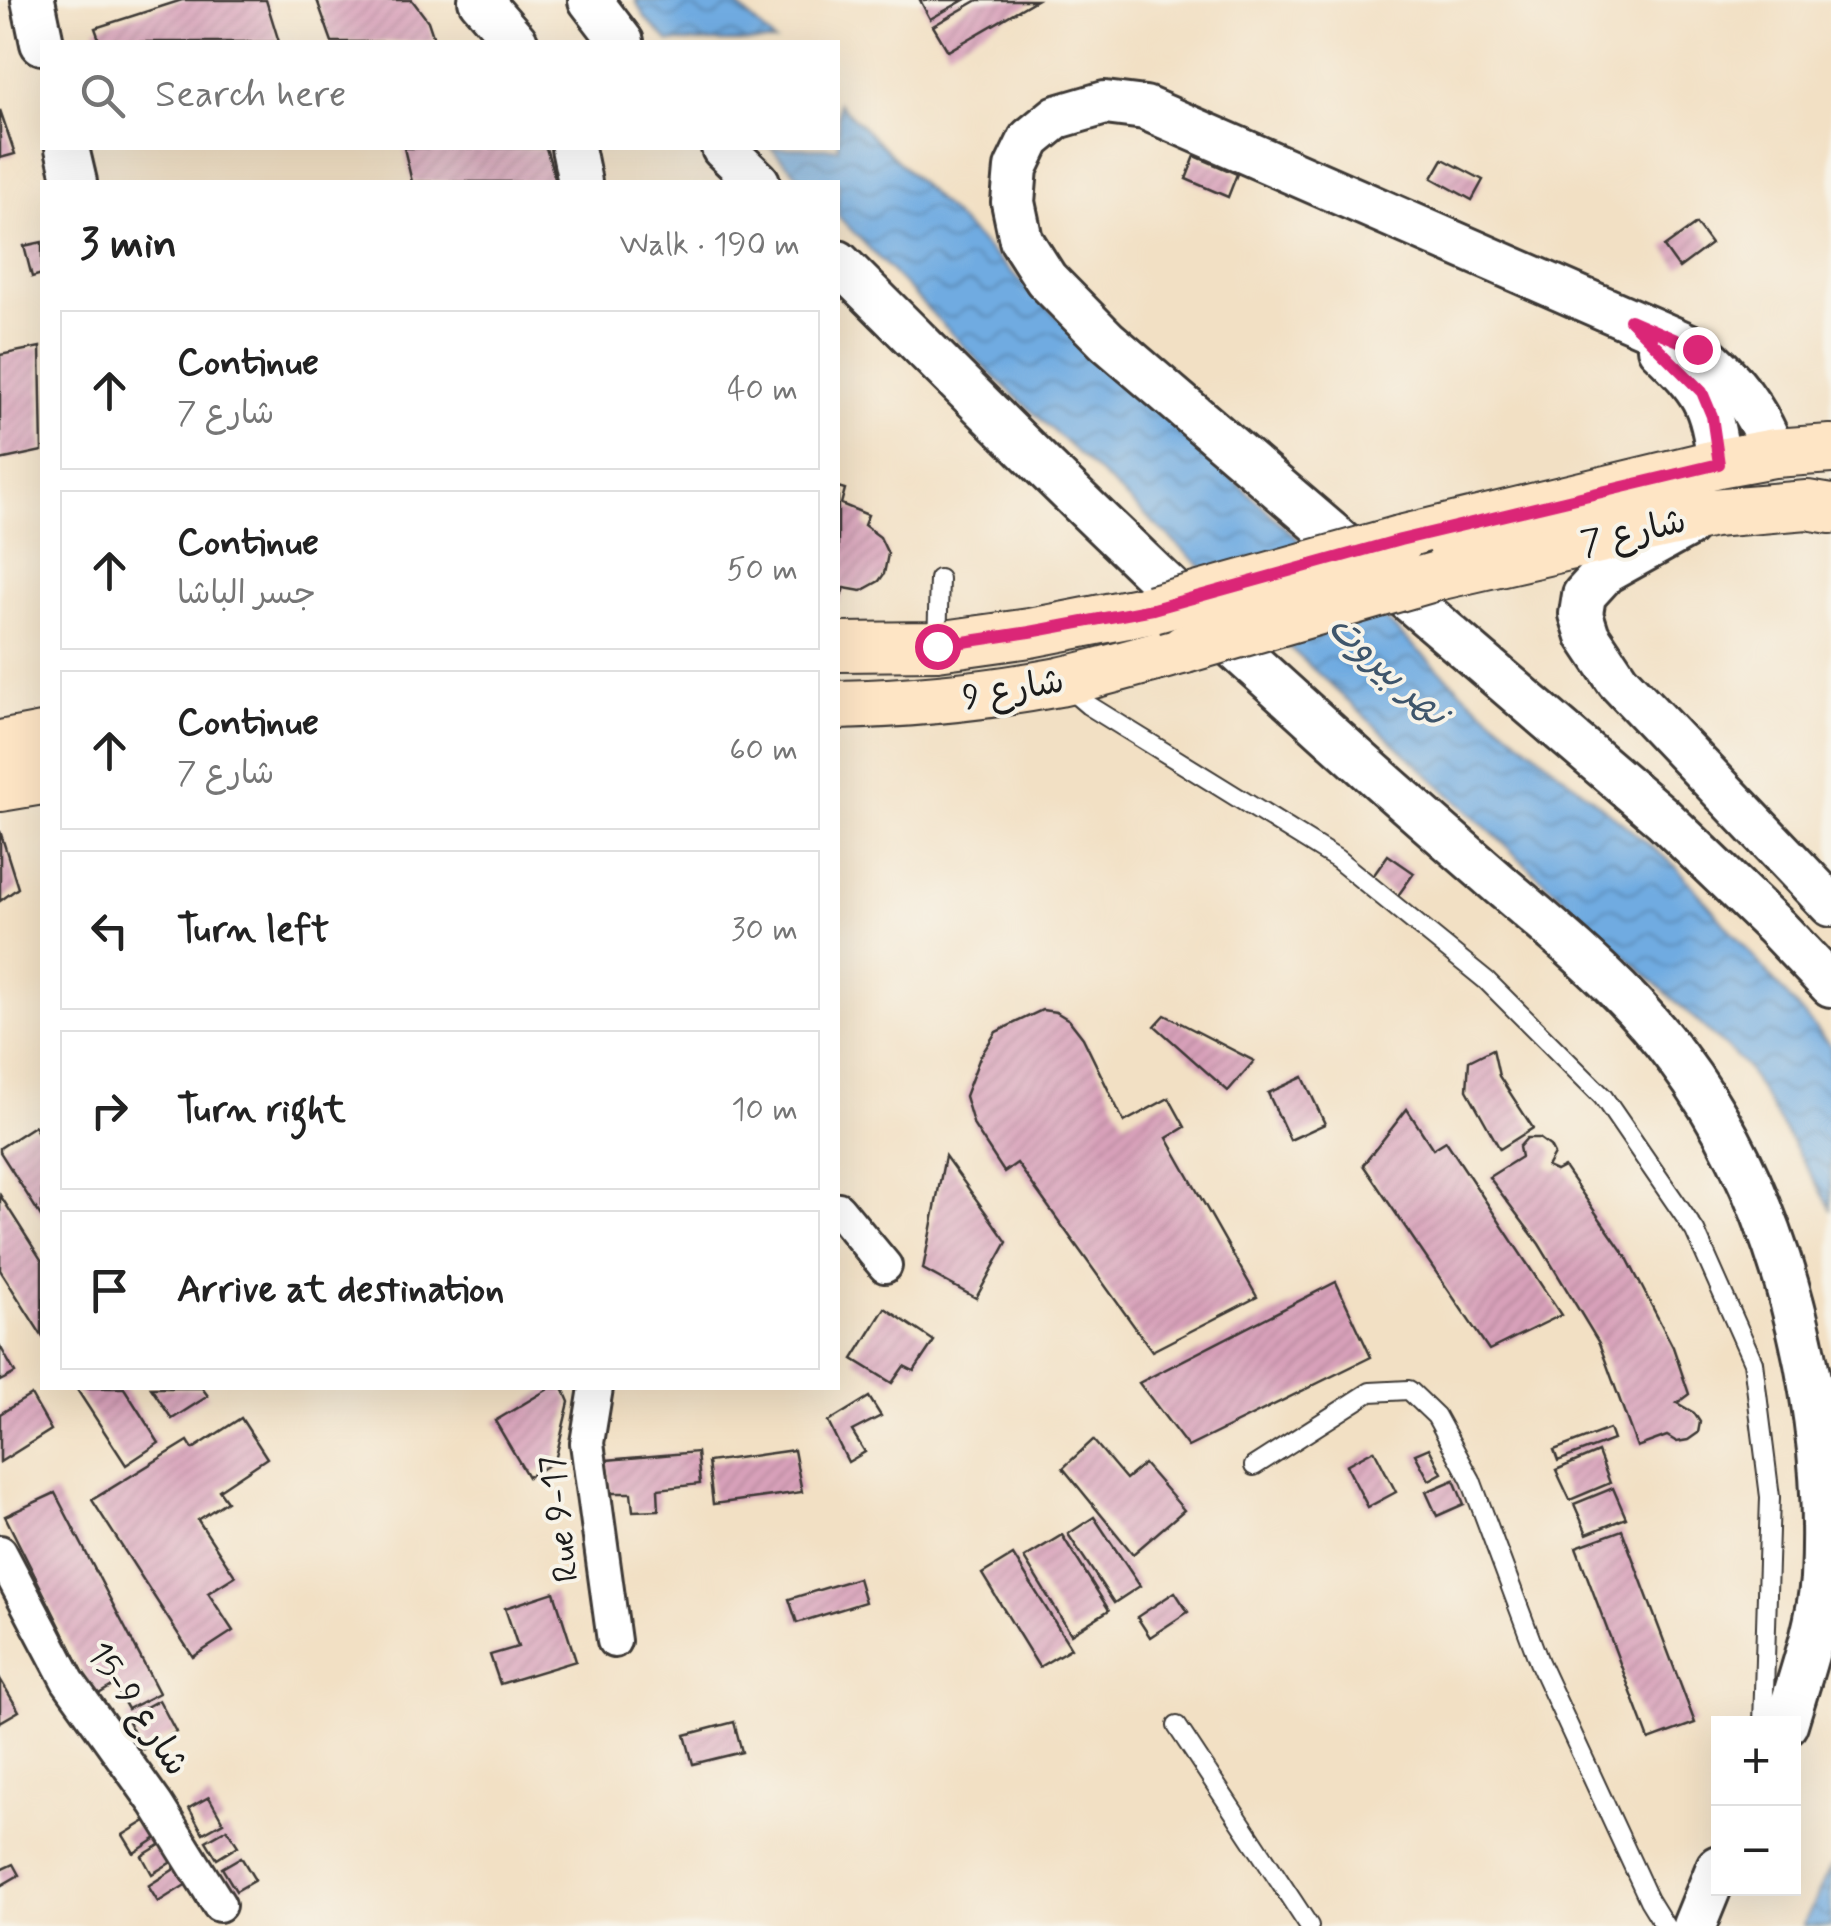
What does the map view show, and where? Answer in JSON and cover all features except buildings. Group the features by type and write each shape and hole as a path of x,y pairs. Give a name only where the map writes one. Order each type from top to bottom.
{"main road":[{"name":"شارع 7","path":"937,646 1153,609 1400,540 1719,464 1774,452 1831,449"},
{"name":"شارع 7","path":"1185,649 1437,576 1713,513 1808,505 1831,509"},
{"path":"840,648 937,646"},
{"name":"شارع 9","path":"840,705 913,703 1060,682 1185,649"},
{"path":"0,745 40,737"},
{"path":"0,787 40,780"}],"street":[{"path":"33,0 41,40"},
{"path":"480,0 514,40"},
{"path":"520,0 537,40"},
{"path":"590,0 620,40"},
{"path":"1774,452 1760,418 1720,368 1697,349 1145,108 1105,103 1057,117 1030,139 1016,168 1013,202 1022,240 1046,279 1107,340 1663,818 1776,926 1831,985"},
{"path":"67,150 74,180"},
{"path":"573,150 580,180"},
{"path":"725,150 756,180"},
{"path":"840,264 1130,551 1378,779 1606,979 1677,1058 1733,1148 1768,1224 1796,1305 1814,1396 1822,1484 1822,1580 1808,1651 1788,1716"},
{"path":"1630,320 1702,392 1712,416 1719,464"},
{"path":"1713,513 1605,572 1584,595 1581,614 1588,636 1618,680 1831,904"},
{"path":"840,1212 885,1266"},
{"name":"Rue 9-17","path":"596,1390 587,1443 614,1641"},
{"name":"شارع 9-15","path":"0,1552 68,1681 156,1804 219,1905"}],"lane":[{"path":"937,646 939,579"},
{"path":"1060,682 1088,704 1336,859 1488,981 1603,1097 1695,1231 1754,1362 1770,1496 1764,1716"},
{"path":"1254,1466 1370,1392 1409,1390 1436,1416 1471,1480 1540,1662 1649,1900 1665,1926"},
{"path":"1177,1726 1309,1926"}],"water":[{"path":"635,0 732,0 773,40 667,40 646,19"},
{"name":"نهر بيروت","path":"840,105 1049,309 1475,703 1675,866 1831,1047 1831,1208 1745,1065 987,370 840,218 840,180 803,180 773,150 840,150"},
{"path":"1831,1866 1831,1926 1803,1926"}],"route":[{"path":"937,646 1153,609 1400,540 1719,464 1712,416 1702,392 1630,320 1697,349"}]}
